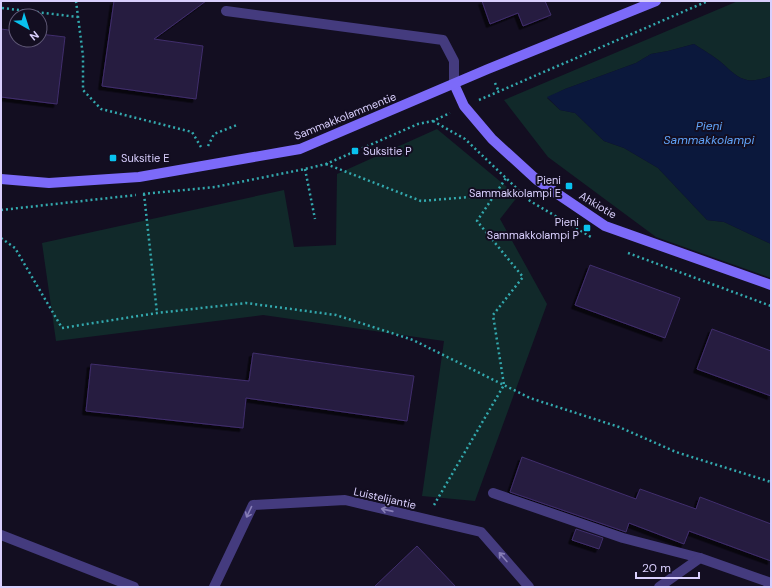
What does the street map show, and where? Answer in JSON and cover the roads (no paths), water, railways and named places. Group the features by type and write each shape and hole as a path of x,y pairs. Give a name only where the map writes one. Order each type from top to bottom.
{"street":[{"name":"Sammakkolammentie","path":"1,179 49,183 139,177 300,149 656,1"},
{"path":"226,11 444,40 454,60 454,84"},
{"name":"Ahkiotie","path":"454,84 464,106 492,139 537,180 605,226 771,285"},
{"path":"493,493 623,538 700,558 771,583"},
{"name":"Luistelijantie","path":"214,587 253,505 345,500 481,532 529,587"},
{"path":"1,535 134,587"},
{"path":"659,587 700,558"}],"water":[{"name":"Pieni Sammakkolampi","path":"694,44 716,58 739,77 756,80 771,76 771,244 724,222 707,220 658,168 624,148 604,141 575,113 560,110 547,97 636,63 651,54"}],"place":[{"name":"Suksitie P","path":"355,151"},
{"name":"Suksitie E","path":"113,158"},
{"name":"Pieni Sammakkolampi E","path":"569,186"},
{"name":"Pieni Sammakkolampi P","path":"587,228"}]}
